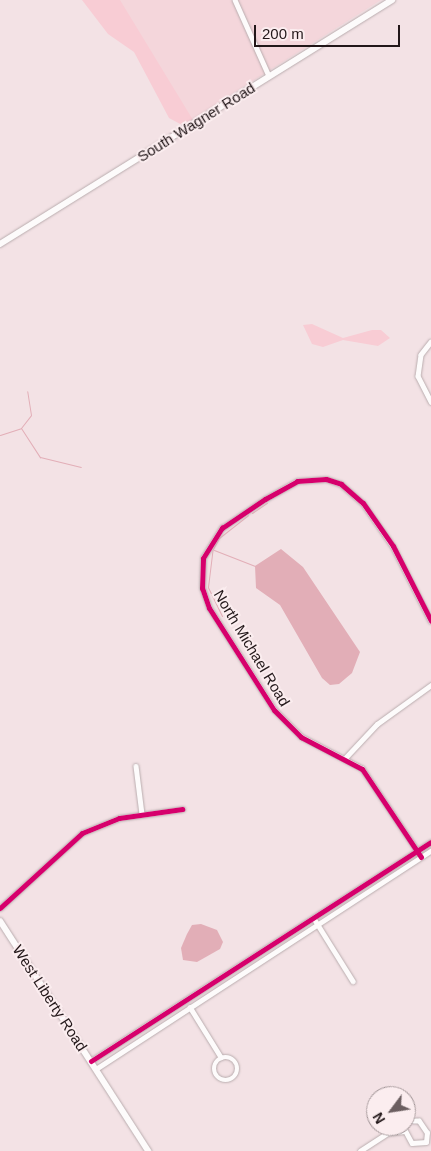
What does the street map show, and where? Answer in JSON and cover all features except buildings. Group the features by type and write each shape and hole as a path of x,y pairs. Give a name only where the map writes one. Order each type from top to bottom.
{"main road":[{"name":"South Wagner Road","path":"0,244 392,0"},
{"name":"West Liberty Road","path":"0,921 148,1151"}],"street":[{"path":"235,0 269,76"},
{"path":"431,342 421,355 418,376 431,402"},
{"name":"North Michael Road","path":"420,857 368,777 346,757 311,743 283,722 209,608 202,588 201,567 211,541 230,522 284,487 326,480 354,493 393,546 431,620"},
{"path":"346,757 377,724 431,686"},
{"path":"136,766 142,814"},
{"path":"0,908 78,835 113,819 182,810"},
{"path":"91,1061 316,920 431,842"},
{"path":"96,1069 319,926 431,851"},
{"path":"316,920 353,981"},
{"path":"187,1001 221,1057 215,1076 228,1082 238,1066 232,1058 221,1057"},
{"path":"409,1136 416,1146 428,1138 419,1121 416,1121"},
{"path":"360,1151 383,1136"}],"shaded area":[{"path":"82,0 120,0 193,120 184,126 169,118 134,52 108,34"},
{"path":"115,0 381,0 191,120"},
{"path":"312,324 343,338 372,330 381,330 390,338 378,346 343,340 323,347 312,344 303,325"},
{"path":"281,549 303,567 360,652 352,673 339,684 330,685 322,678 280,605 256,588 255,566"},
{"path":"201,924 217,930 223,942 220,949 197,962 183,960 181,948 187,934 192,925"}],"waterway":[{"path":"21,428 31,415 27,391"},
{"path":"0,435 21,428 40,457 81,467"},
{"path":"252,513 267,503"},
{"path":"222,616 208,587 213,549 219,538 248,515"},
{"path":"214,550 255,566"}],"cycle path":[{"path":"421,857 362,769 301,737 274,710 209,608 202,588 203,558 222,528 265,499 297,481 326,479 341,484 363,503 393,546 431,621"},
{"path":"0,908 82,833 119,818 182,809"},
{"path":"91,1061 431,842"}]}
